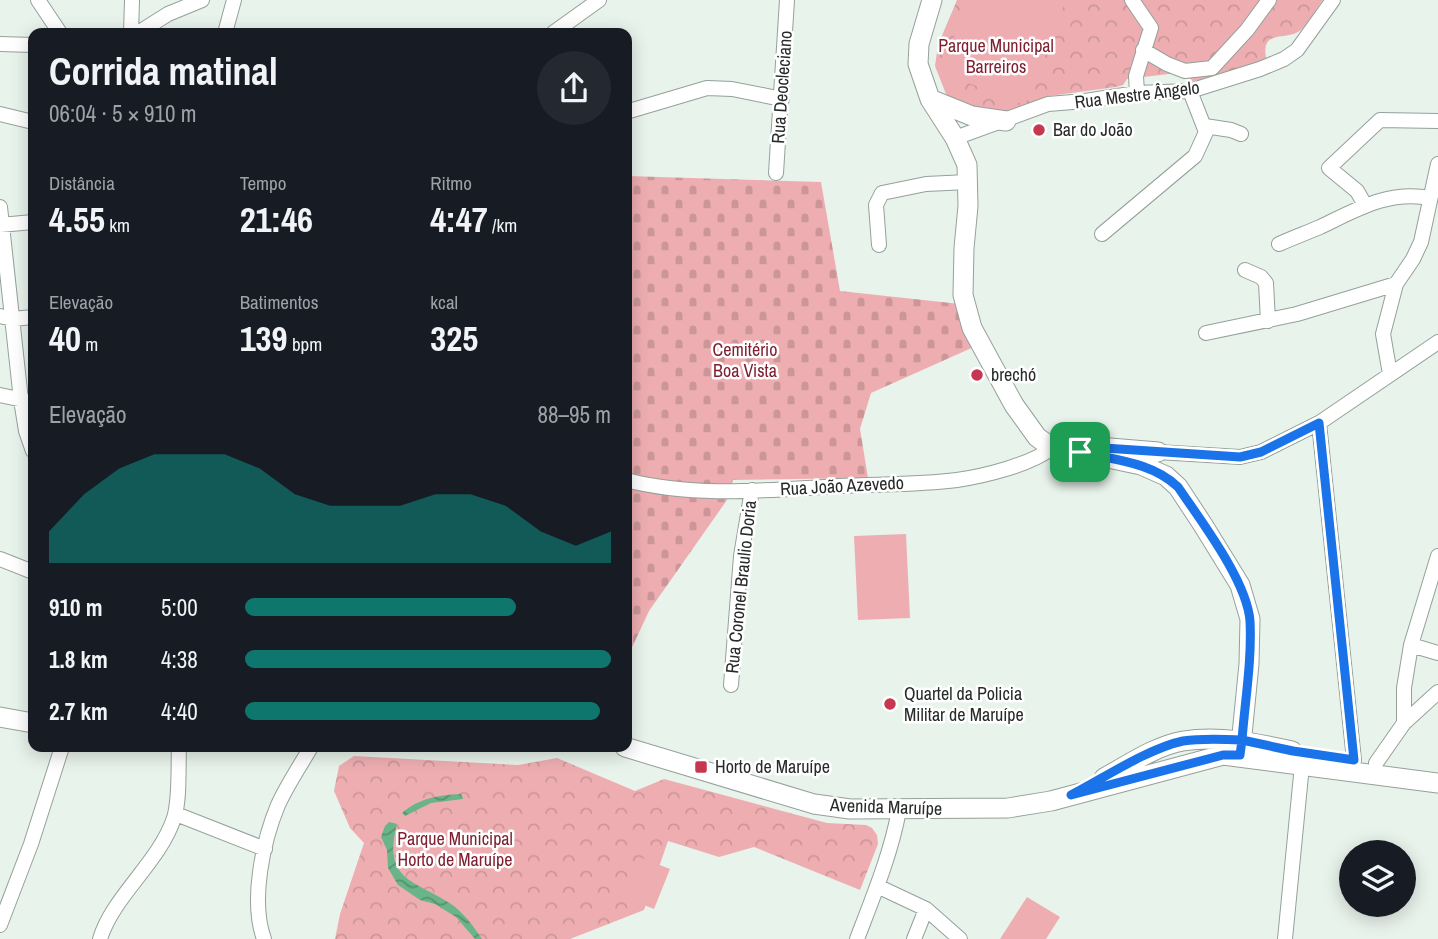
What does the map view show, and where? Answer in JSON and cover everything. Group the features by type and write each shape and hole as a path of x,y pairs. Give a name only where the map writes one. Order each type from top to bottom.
{"main road":[{"path":"927,1 918,53 920,74 930,99 955,138 967,165 963,295 972,328 1014,405 1037,437 1052,448 1141,465 1166,475 1178,487 1240,585 1250,619 1241,748"},
{"path":"930,99 972,116 1006,121"},
{"path":"1080,452 1095,448 1158,452"},
{"path":"0,717 28,722"},
{"path":"0,723 28,723"},
{"name":"Avenida Maruípe","path":"632,749 814,804 850,809 1008,808 1051,801 1071,795 1160,749 1182,741 1217,738 1241,748 1302,765 1438,783"},
{"name":"Avenida Maruípe","path":"1241,748 1293,751 1438,772"}],"street":[{"path":"38,0 57,28"},
{"path":"131,28 132,0"},
{"path":"146,28 167,14 202,0"},
{"path":"226,28 234,0"},
{"path":"561,28 600,0"},
{"name":"Rua Deocleciano","path":"776,173 788,0"},
{"path":"1132,0 1151,28 1136,76 1138,93"},
{"path":"1143,50 1167,65 1185,72 1212,68 1247,30 1269,0"},
{"name":"Rua Mestre Ângelo","path":"955,138 1048,104 1138,93 1190,91 1260,69 1297,50 1333,0"},
{"path":"0,44 28,45"},
{"path":"632,110 707,88 732,89 782,99"},
{"path":"1102,234 1195,156 1206,132 1190,91"},
{"path":"0,114 28,121"},
{"path":"1365,205 1357,191 1329,168 1380,120 1438,121"},
{"path":"1205,126 1241,134"},
{"path":"1390,374 1382,334 1396,284 1421,242 1438,164"},
{"path":"880,246 876,205 882,193 926,184 968,182"},
{"path":"1279,244 1365,205 1387,198 1413,195 1430,198"},
{"path":"0,207 7,317 27,401 28,437"},
{"path":"2,225 28,222"},
{"path":"1245,270 1261,277 1266,283 1268,321"},
{"path":"1206,333 1268,321 1396,284"},
{"path":"7,317 28,317"},
{"path":"1141,465 1158,452 1240,457 1261,452 1319,423 1438,342"},
{"path":"0,396 27,401"},
{"path":"1319,423 1354,760"},
{"name":"Rua João Azevedo","path":"632,481 671,489 752,490 957,480 1044,455 1052,448"},
{"path":"1166,475 1179,461 1199,455"},
{"name":"Rua Coronel Braulio Doria","path":"731,685 741,556 752,490"},
{"path":"1404,723 1404,688 1411,645 1438,556"},
{"path":"0,559 28,570"},
{"path":"1411,645 1438,653"},
{"path":"1376,763 1404,723 1438,692"},
{"path":"0,925 31,844 60,752"},
{"path":"100,939 106,923 159,849 176,814 179,752"},
{"path":"264,939 259,916 260,876 265,849 279,804 308,752"},
{"path":"1285,939 1302,765"},
{"path":"857,939 877,886 899,810"},
{"path":"176,814 265,849"},
{"path":"877,886 926,909 960,939"},
{"path":"914,939 926,909"}],"green space":[{"name":"Parque Municipal Barreiros","path":"957,0 1323,0 1302,29 1270,39 1265,51 1267,62 1204,80 1192,81 1177,73 1127,79 1123,85 1116,87 1049,96 1015,111 999,114 956,103 946,94 935,66 938,45"},
{"path":"968,0 1066,0 1025,105 941,72"},
{"name":"Cemitério Boa Vista","path":"632,176 821,182 840,291 960,304 976,346 871,393 860,429 868,478 733,480 727,500 649,611 632,647"},
{"path":"906,534 910,618 858,620 854,536"},
{"name":"Parque Municipal Horto de Maruípe","path":"354,756 518,765 557,758 635,791 664,779 827,823 866,825 877,835 878,844 860,890 754,847 719,857 668,841 644,910 570,939 335,939 340,914 364,843 350,828 334,791 339,766"},
{"path":"642,858 670,869 654,909 626,898"},
{"path":"1027,897 1060,917 1046,939 1000,939"}],"water":[{"path":"461,794 463,799 431,803 405,816 402,813 430,798"},
{"path":"389,822 397,824 394,857 398,868 414,883 455,907 482,939 475,939 456,917 435,904 420,900 398,885 388,868 387,850 381,837"}],"place":[{"name":"Bar do João","path":"1039,130"},
{"name":"brechó","path":"977,375"},
{"name":"Quartel da Policia Militar de Maruípe","path":"890,704"},
{"name":"Horto de Maruípe","path":"701,767"}],"route":[{"path":"1080,452 1104,448 1240,457 1282,443 1319,423 1354,760 1242,740 1240,755 1223,755 1071,795 1160,749 1182,741 1217,738 1242,740 1250,619 1240,585 1178,487 1166,475 1141,465 1080,452"}]}
